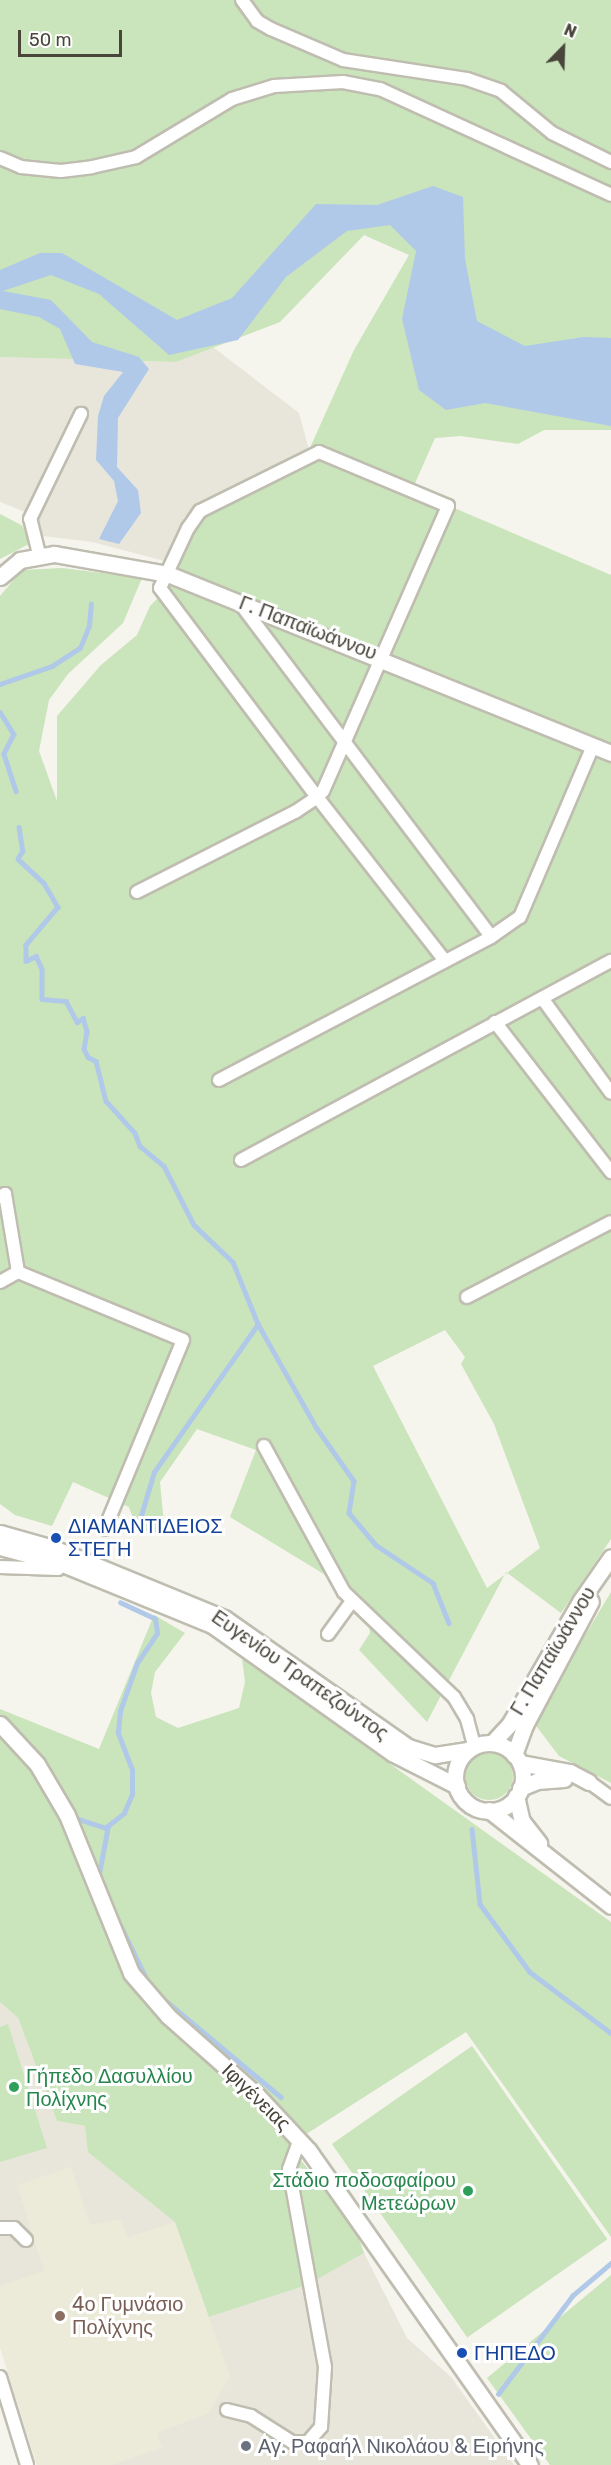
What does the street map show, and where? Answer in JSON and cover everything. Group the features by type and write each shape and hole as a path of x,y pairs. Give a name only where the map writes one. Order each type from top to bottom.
{"street":[{"path":"242,0 257,21 343,60 467,79 501,91 552,133 611,162"},
{"path":"0,158 21,167 61,171 92,167 136,157 232,99 274,86 343,82 380,89 611,195"},
{"path":"39,554 30,519 81,414"},
{"path":"137,892 318,797 344,745 448,506 319,452 200,511 188,528 160,588 318,797 445,961"},
{"name":"Γ. Παπαϊωάννου","path":"0,577 20,560 39,554 90,557 168,574 382,658 611,753"},
{"path":"238,601 344,745 491,937"},
{"path":"219,1080 491,937 520,917 593,746"},
{"path":"241,1160 611,961"},
{"path":"542,998 611,1093"},
{"path":"495,1022 611,1172"},
{"path":"0,1197 5,1194 18,1272"},
{"path":"467,1297 611,1222"},
{"path":"0,1282 18,1272"},
{"path":"18,1272 183,1340 105,1528"},
{"path":"264,1446 351,1602 454,1697 467,1719 471,1748 457,1767 457,1786"},
{"name":"Ευγενίου Τραπεζούντος","path":"0,1533 63,1552 224,1618 408,1747 435,1755 492,1743"},
{"name":"Ευγενίου Τραπεζούντος","path":"0,1547 88,1574 222,1630 377,1743 457,1786 465,1801 489,1810 611,1906"},
{"path":"517,1759 522,1731 566,1651 608,1562"},
{"name":"Γ. Παπαϊωάννου","path":"492,1743 509,1725 576,1608 608,1562"},
{"path":"0,1567 41,1566 88,1574"},
{"path":"327,1635 351,1602"},
{"name":"Ιφιγένειας","path":"0,1724 50,1784 131,1973 168,2016 257,2095 299,2141 530,2465"},
{"path":"492,1743 517,1759 570,1772 611,1798"},
{"name":"Ευγενίου Τραπεζούντος","path":"517,1759 522,1821 549,1858"},
{"path":"489,1810 504,1806 518,1792 547,1780 589,1782"},
{"path":"227,2410 251,2416 292,2442 308,2442 321,2427 325,2367 289,2169 299,2141"},
{"path":"0,2228 14,2228 26,2240"},
{"path":"0,2377 27,2465"}],"shaded area":[{"path":"213,347 299,413 309,450 184,517 165,561 92,542 43,536 38,517 0,502 0,357 176,362"},
{"path":"0,2002 18,2018 57,2121 85,2126 175,2222 209,2317 307,2285 364,2253 407,2338 451,2377 514,2465 37,2465 0,2347"},
{"name":"4ο Γυμνάσιο Πολίχνης","path":"71,2167 90,2225 120,2219 128,2237 175,2222 230,2376 209,2413 157,2433 162,2448 112,2465 37,2465 0,2347 0,2286 44,2271 17,2185"}],"green space":[{"path":"0,0 611,0 611,430 544,430 518,444 461,436 435,438 412,490 611,575 611,1539 561,1613 507,1573 540,1548 494,1424 461,1364 465,1357 445,1330 373,1366 487,1588 505,1575 427,1722 359,1650 370,1633 366,1607 355,1593 230,1517 256,1450 197,1429 160,1482 165,1534 137,1529 129,1507 73,1482 52,1526 15,1515 0,1504 0,596 22,570 62,568 142,578 123,623 68,674 49,700 39,751 57,801 57,716 101,665 137,635 150,606 170,586 200,511 309,450 354,350 409,255 364,235 280,322 176,362 0,357"},
{"path":"0,514 23,526 29,544 0,559"},
{"path":"611,1592 611,1783 559,1756 537,1727 536,1717"},
{"path":"154,1615 185,1633 155,1672 151,1693 156,1717 178,1728 239,1708 245,1682 242,1658 611,1922 611,2237 466,2032 289,2145 356,2230 364,2253 307,2285 209,2317 175,2222 88,2152 85,2126 57,2121 18,2018 0,2002 0,1709 99,1749"},
{"path":"484,1752 494,1752 509,1762 513,1776 512,1785 503,1796 494,1800 484,1800 469,1790 465,1781 465,1771 475,1756"},
{"name":"Γήπεδο Δασυλλίου Πολίχνης","path":"8,2024 47,2148 0,2162 0,2027"},
{"name":"Στάδιο ποδοσφαίρου Μετεώρων","path":"472,2046 607,2239 467,2337 332,2144"},
{"path":"611,2275 611,2465 550,2465 487,2378"}],"water":[{"path":"433,186 463,197 465,259 477,321 525,346 584,337 611,338 611,426 485,403 446,410 419,390 402,319 416,251 390,225 347,231 286,277 238,340 169,355 99,294 51,275 3,291 51,300 92,342 139,357 149,369 118,418 117,467 138,490 141,513 119,544 99,539 118,501 114,481 96,460 98,416 104,396 123,372 75,364 60,329 39,317 0,309 0,270 40,253 62,253 177,320 232,298 316,204 377,205"}],"waterway":[{"path":"0,684 52,666 80,648 89,626 91,604"},
{"path":"0,712 14,734 4,754 16,791"},
{"path":"19,827 23,851 18,859 44,883 58,907 26,945 26,961 36,956 42,969 42,999 66,1001 77,1022 83,1018 87,1031 84,1049 88,1057 96,1061 106,1101 135,1133 140,1146 164,1166 194,1225 233,1262 258,1324 316,1427 354,1481 349,1513 376,1545 433,1583 449,1623"},
{"path":"137,1529 154,1472 258,1324"},
{"path":"72,1817 105,1828 124,1813 132,1794 132,1770 118,1733 120,1711 137,1663 157,1633 155,1619 120,1603"},
{"path":"98,1879 108,1826"},
{"path":"472,1829 480,1904 530,1972 611,2033"},
{"path":"116,1916 149,1984"},
{"path":"159,1995 281,2097"},
{"path":"498,2394 572,2296 611,2263"}],"place":[{"name":"ΔΙΑΜΑΝΤΙΔΕΙΟΣ ΣΤΕΓΗ","path":"56,1538"},
{"name":"Γήπεδο Δασυλλίου Πολίχνης","path":"14,2087"},
{"name":"Στάδιο ποδοσφαίρου Μετεώρων","path":"468,2191"},
{"name":"4ο Γυμνάσιο Πολίχνης","path":"60,2316"},
{"name":"ΓΗΠΕΔΟ","path":"462,2353"},
{"name":"Αγ. Ραφαήλ Νικολάου & Ειρήνης","path":"246,2446"}]}
